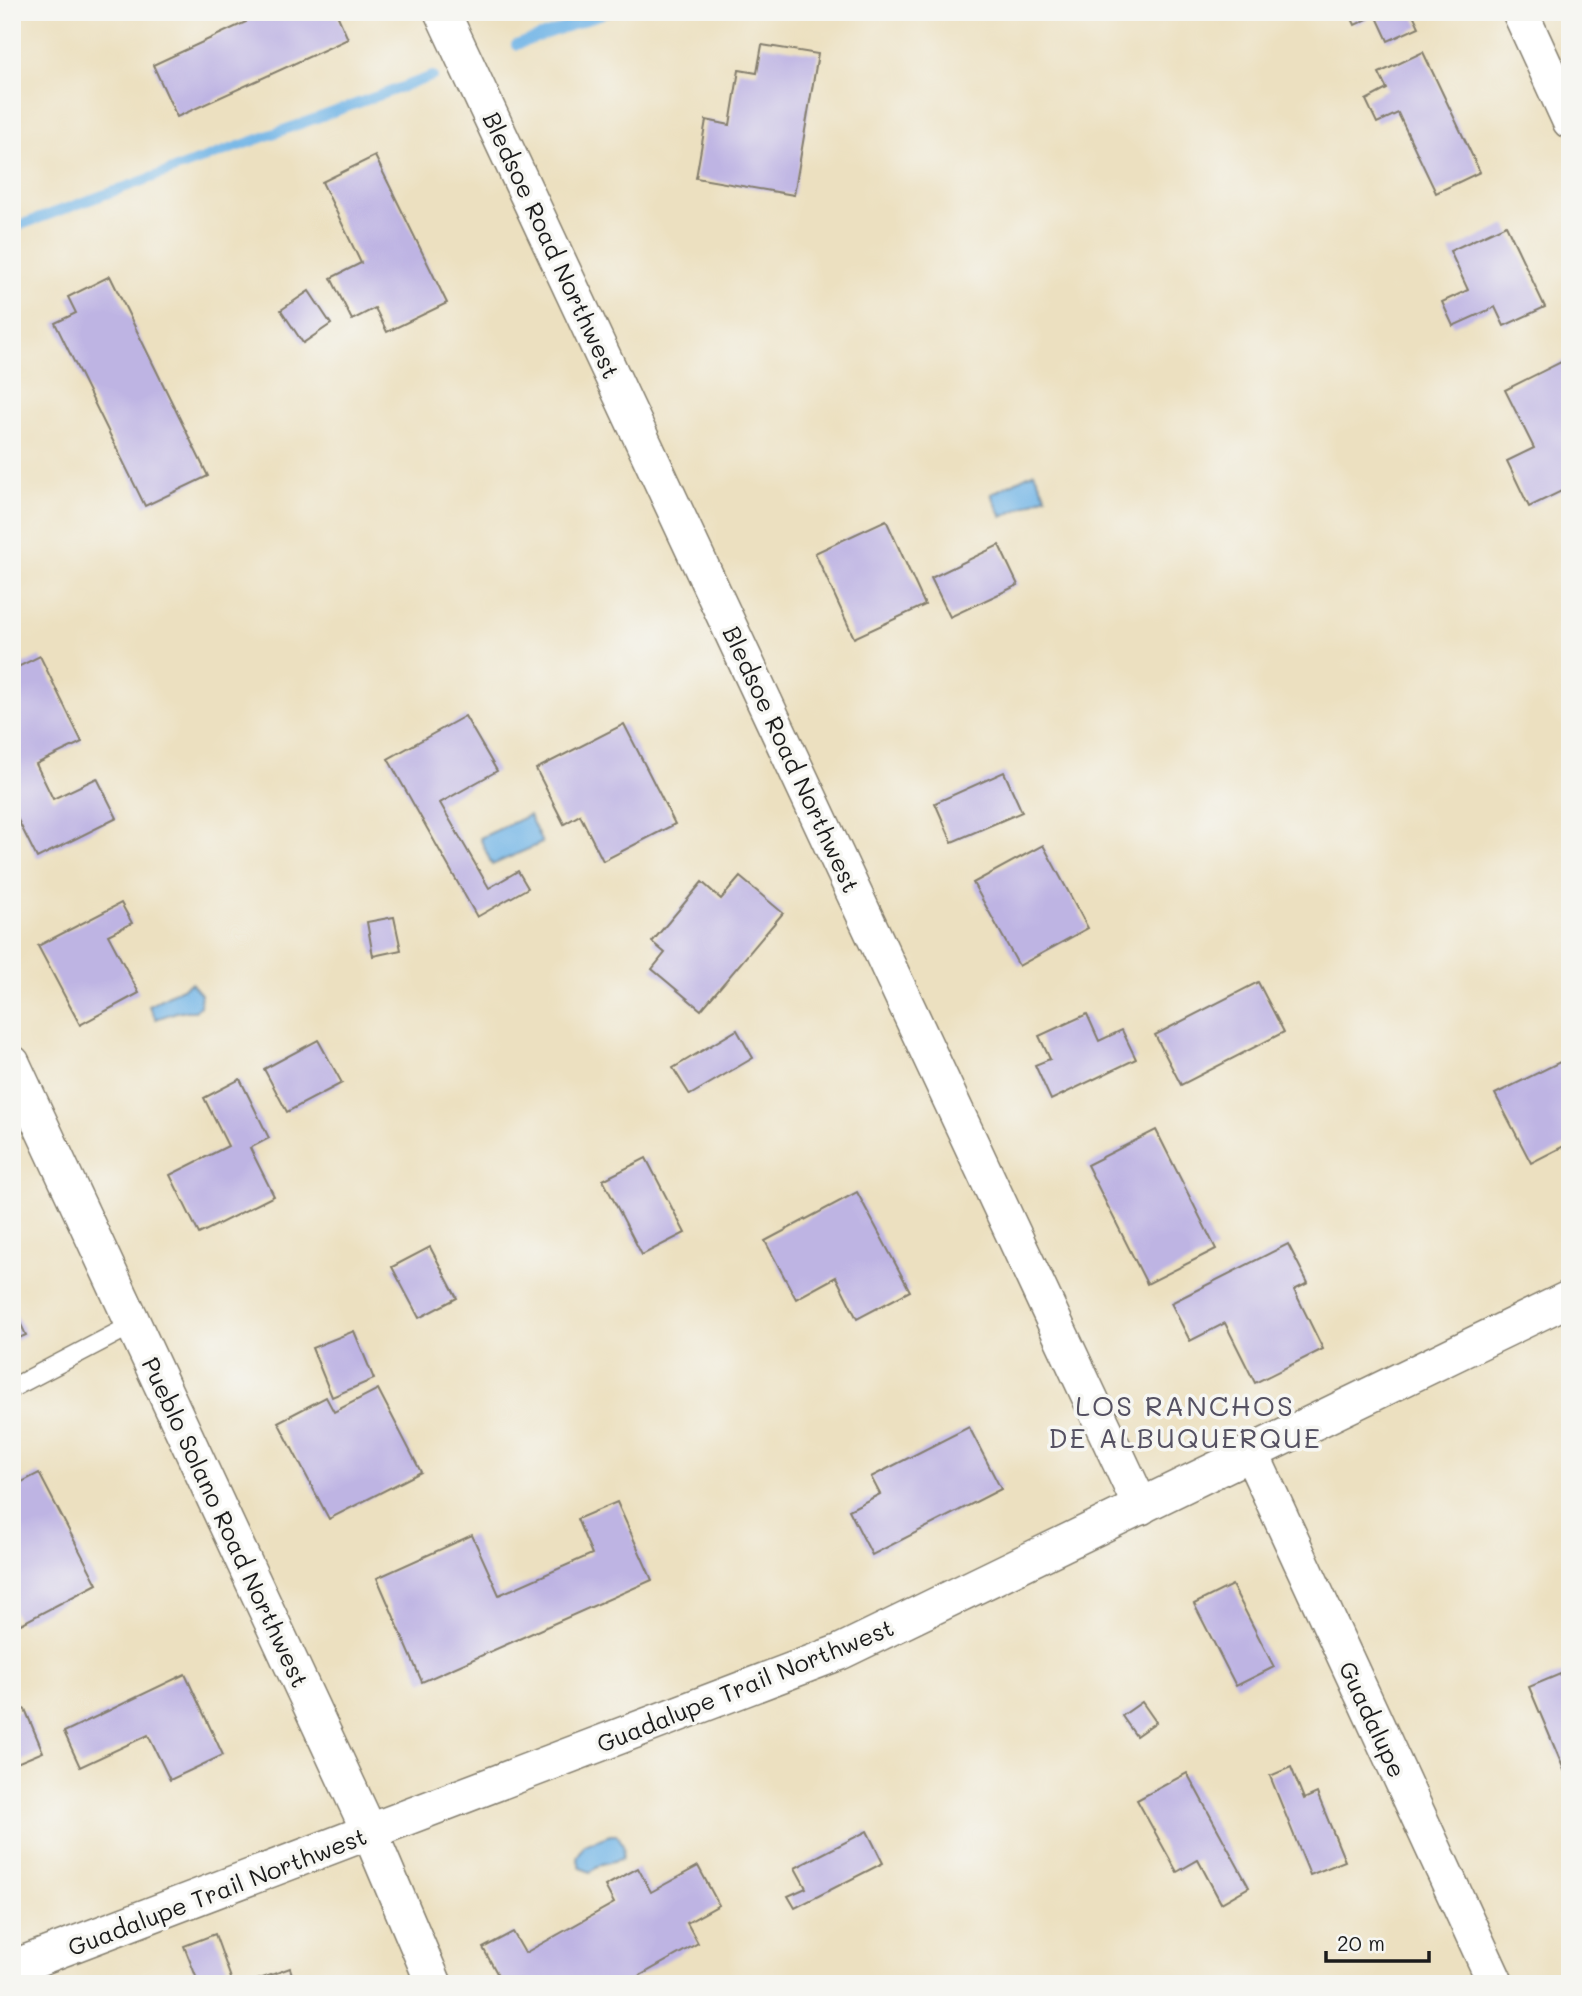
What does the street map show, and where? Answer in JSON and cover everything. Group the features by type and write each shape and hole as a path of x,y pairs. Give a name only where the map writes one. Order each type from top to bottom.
{"street":[{"name":"Bledsoe Road Northwest","path":"442,12 1141,1507"},
{"path":"1520,12 1570,121"},
{"name":"Pueblo Solano Road Northwest","path":"16,1082 134,1324 370,1833 433,1984"},
{"name":"Guadalupe Trail Northwest","path":"12,1968 840,1652 1570,1298"},
{"name":"Guadalupe","path":"1251,1453 1496,1984"}],"lane":[{"path":"12,1388 134,1324"}],"water":[{"path":"1034,472 1046,496 1002,517 991,494"},
{"path":"529,815 542,843 492,865 480,838"},
{"path":"191,983 201,994 200,1006 195,1011 179,1011 156,1019 149,1006"},
{"path":"617,1835 621,1841 624,1849 622,1859 602,1864 590,1872 581,1868 577,1858 584,1845"}],"building":[{"path":"242,12 336,12 348,39 177,117 153,65 246,22"},
{"path":"1349,12 1412,12 1419,27 1388,41 1376,15 1355,25"},
{"path":"762,45 818,54 794,195 696,178 706,120 730,125 739,70 757,73"},
{"path":"1423,52 1480,172 1436,193 1398,113 1377,123 1366,100 1387,89 1379,73"},
{"path":"375,156 447,303 387,332 375,308 352,320 331,278 361,263 322,182"},
{"path":"1506,225 1545,307 1504,326 1495,307 1453,326 1442,302 1468,290 1450,251"},
{"path":"110,276 208,476 145,506 55,323 76,313 68,297"},
{"path":"309,291 331,324 303,343 281,310"},
{"path":"1567,359 1570,487 1529,507 1507,461 1534,448 1505,390"},
{"path":"886,520 925,605 854,638 815,553"},
{"path":"999,545 1018,585 950,617 931,578"},
{"path":"12,654 18,667 40,656 82,742 36,764 53,799 97,778 117,818 37,858 12,808"},
{"path":"465,716 497,771 440,803 489,888 518,871 528,888 477,917 388,759"},
{"path":"624,724 675,824 603,861 580,815 564,824 536,769"},
{"path":"1004,772 1022,812 952,842 935,803"},
{"path":"1043,845 1088,928 1019,966 973,883"},
{"path":"740,877 783,913 701,1010 652,969 665,953 652,942 702,882 721,899"},
{"path":"121,903 132,923 108,935 139,993 80,1025 38,946"},
{"path":"394,917 401,950 373,956 367,922"},
{"path":"1258,982 1284,1032 1181,1085 1155,1035"},
{"path":"1087,1014 1099,1041 1122,1030 1136,1059 1051,1100 1035,1065 1050,1059 1039,1036"},
{"path":"737,1030 753,1058 690,1095 673,1068"},
{"path":"318,1040 342,1083 287,1112 264,1069"},
{"path":"1570,1057 1570,1143 1531,1163 1495,1094"},
{"path":"240,1079 269,1138 250,1148 274,1196 199,1234 170,1175 228,1146 204,1098"},
{"path":"1156,1130 1216,1249 1147,1284 1087,1165"},
{"path":"646,1158 685,1233 642,1255 603,1180"},
{"path":"857,1192 910,1291 857,1319 836,1277 796,1299 765,1241"},
{"path":"1288,1244 1308,1283 1294,1290 1323,1349 1255,1383 1225,1323 1190,1341 1171,1303"},
{"path":"430,1247 457,1298 419,1318 392,1267"},
{"path":"12,1306 26,1335 12,1341"},
{"path":"354,1331 374,1379 332,1397 312,1348"},
{"path":"378,1389 421,1472 329,1519 278,1422 326,1397 334,1412"},
{"path":"969,1427 1001,1489 872,1555 849,1510 880,1494 871,1477"},
{"path":"39,1473 97,1584 21,1624 12,1608 12,1487"},
{"path":"617,1502 652,1580 422,1682 377,1578 472,1535 499,1595 592,1554 577,1519"},
{"path":"1232,1585 1274,1667 1236,1686 1194,1604"},
{"path":"1570,1670 1570,1784 1529,1687"},
{"path":"185,1674 223,1755 170,1780 148,1735 80,1767 64,1732"},
{"path":"1142,1702 1156,1722 1136,1736 1122,1716"},
{"path":"25,1709 43,1752 12,1765 12,1714"},
{"path":"1291,1767 1304,1799 1317,1793 1345,1861 1310,1875 1270,1776"},
{"path":"1187,1773 1249,1887 1221,1903 1198,1860 1177,1872 1137,1800"},
{"path":"867,1831 883,1863 795,1908 788,1896 806,1888 795,1868"},
{"path":"698,1866 719,1905 687,1923 698,1943 625,1984 503,1984 483,1948 513,1932 525,1953 614,1903 605,1886 638,1868 651,1892"},
{"path":"215,1934 233,1984 199,1984 184,1946"},
{"path":"290,1968 295,1984 249,1984 249,1983"}],"waterway":[{"path":"516,45 608,12"},
{"path":"12,228 433,76"}],"district":[{"name":"LOS RANCHOS DE ALBUQUERQUE","path":"1185,1421"}]}
